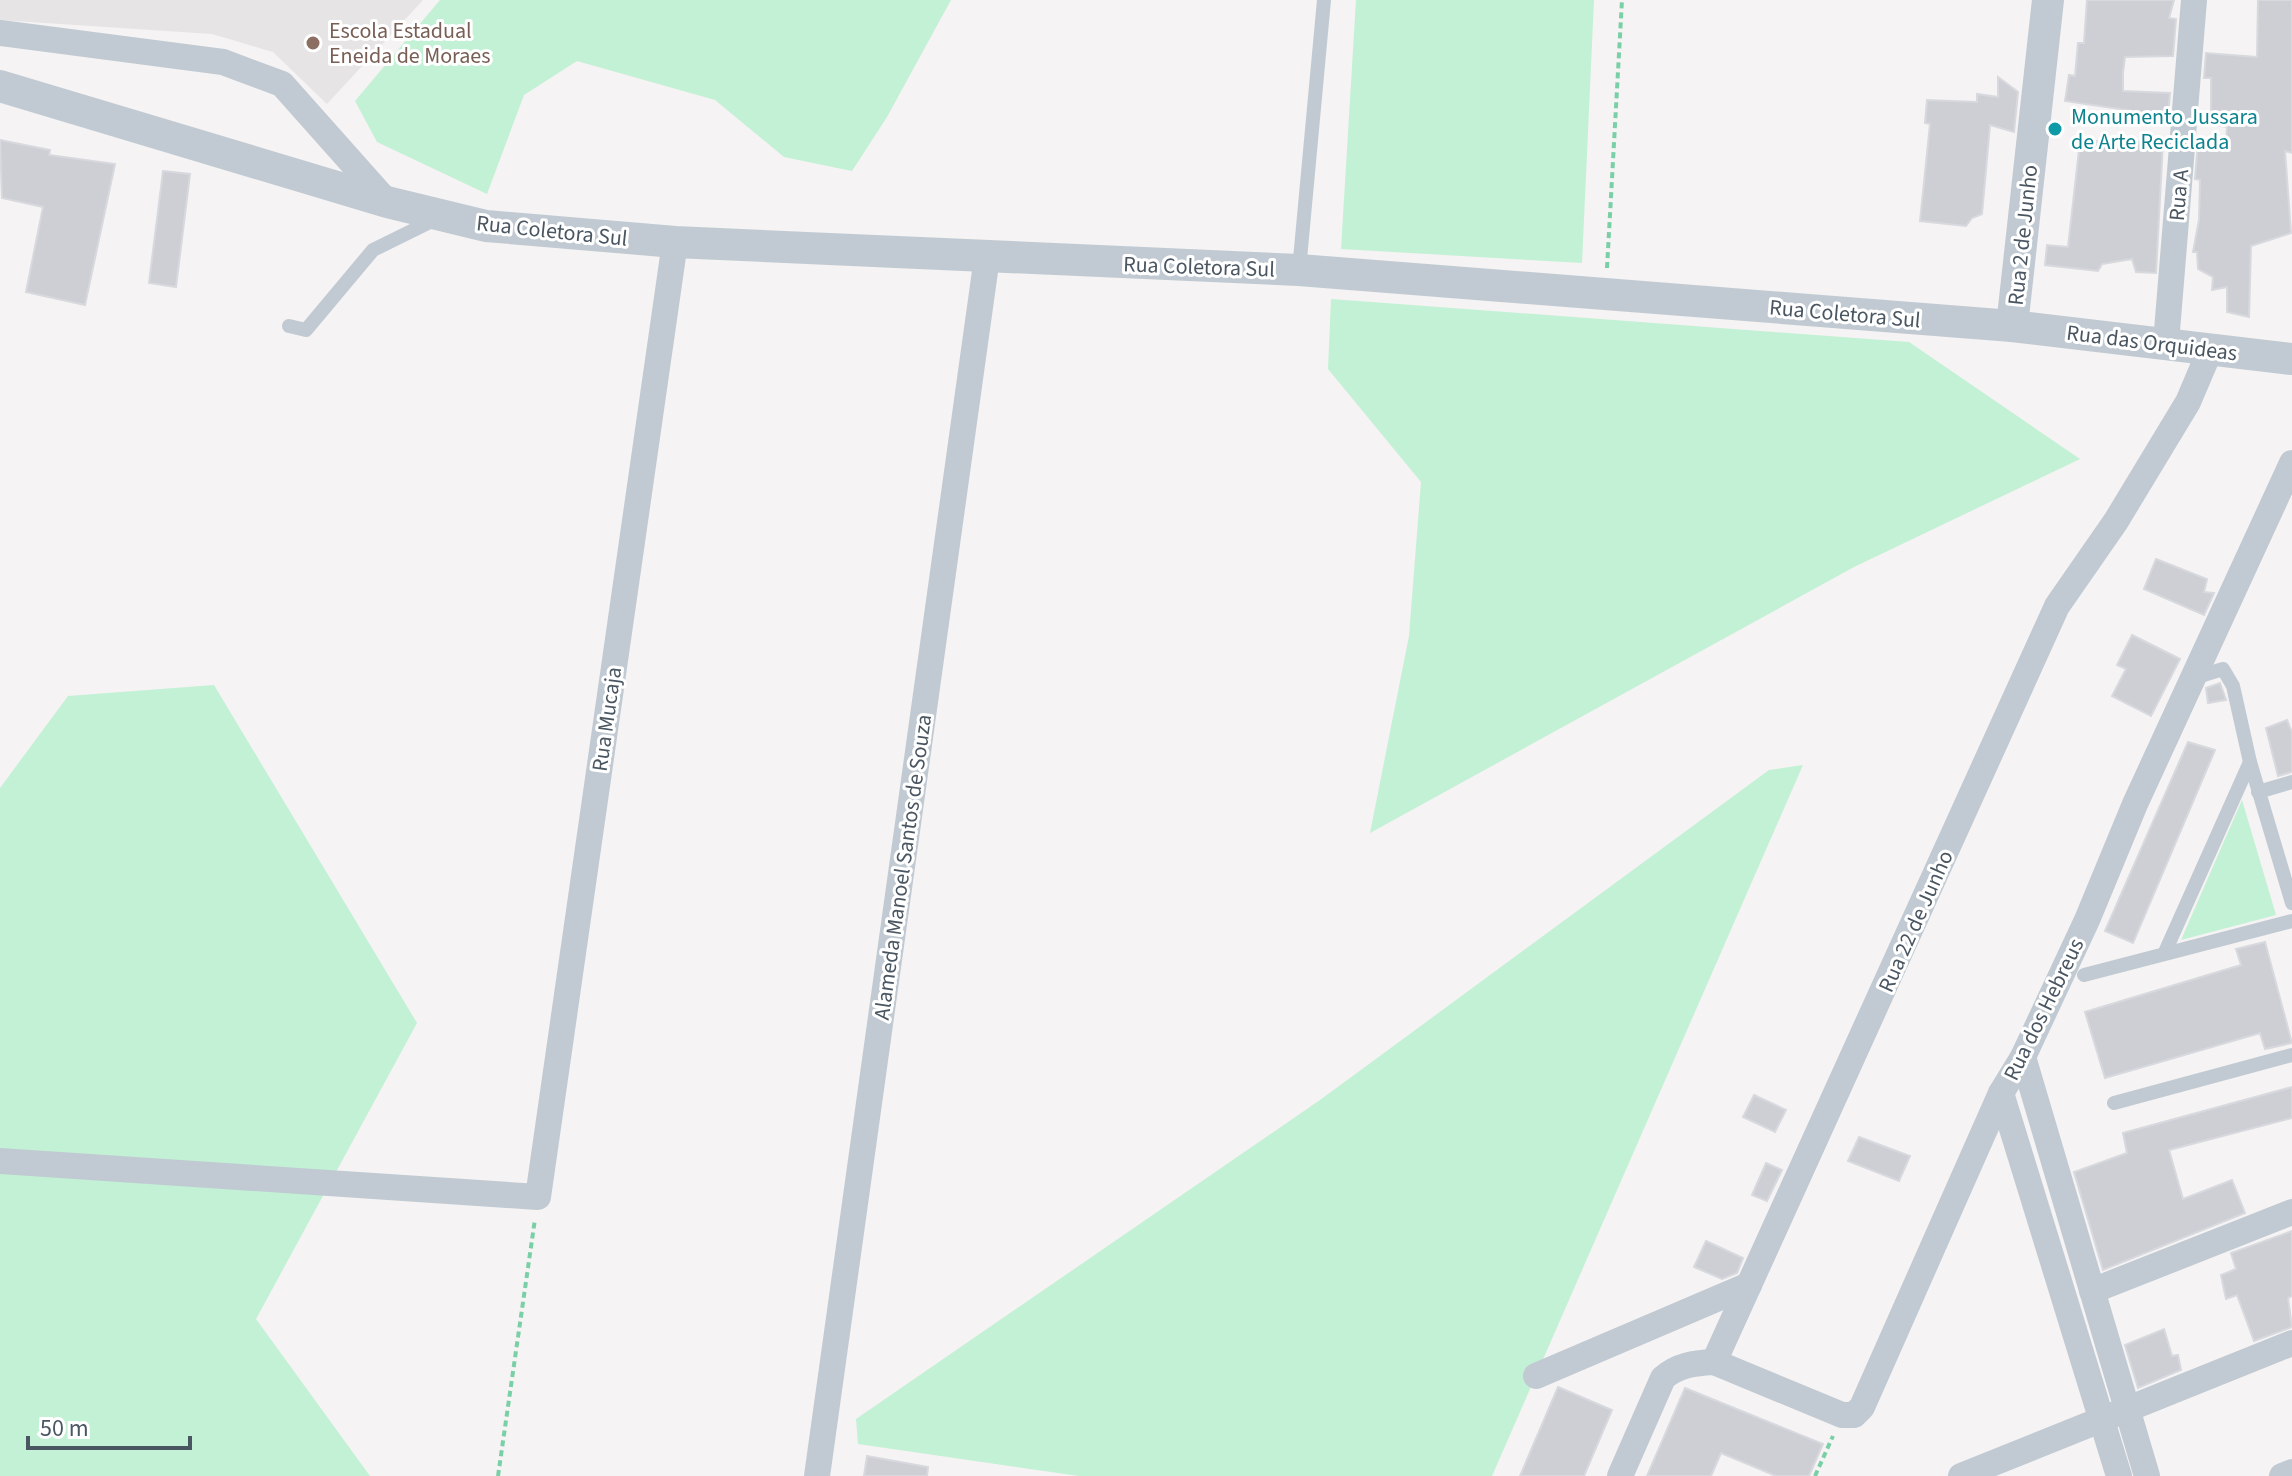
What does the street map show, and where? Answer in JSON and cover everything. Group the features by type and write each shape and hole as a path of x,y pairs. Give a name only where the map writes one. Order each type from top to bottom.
{"street":[{"name":"Rua 2 de Junho","path":"2012,326 2048,0"},
{"name":"Rua A","path":"2166,343 2194,0"},
{"path":"0,33 223,62 282,84 387,202"},
{"name":"Rua Coletora Sul","path":"0,86 387,202 486,226 675,242 1299,270 2012,326"},
{"name":"Rua Mucaja","path":"538,1197 675,242"},
{"name":"Alameda Manoel Santos de Souza","path":"817,1476 987,257"},
{"name":"Rua das Orquideas","path":"2012,326 2292,359"},
{"name":"Rua 22 de Junho","path":"1714,1362 2057,606 2116,521 2188,402 2211,348"},
{"name":"Rua dos Hebreus","path":"1842,1415 1854,1415 1862,1407 2001,1093 2023,1057 2087,920 2135,804 2197,677 2292,463"},
{"path":"2023,1057 2147,1476"},
{"path":"2001,1093 2119,1476"},
{"path":"0,1161 538,1197"},
{"path":"2092,1291 2292,1212"},
{"path":"1536,1376 1749,1285"},
{"path":"1961,1476 2292,1343"},
{"path":"1620,1476 1663,1378 1672,1370 1690,1364 1714,1362 1842,1415"},
{"path":"2282,1476 2292,1472"}],"lane":[{"path":"1299,270 1324,0"},
{"path":"289,326 306,330 373,250 442,216"},
{"path":"2197,677 2223,669 2233,686 2258,792 2292,903"},
{"path":"2165,952 2250,762"},
{"path":"2258,792 2292,782"},
{"path":"2084,975 2292,921"},
{"path":"2114,1103 2292,1055"}],"path":[{"path":"1606,294 1622,0"},
{"path":"498,1476 538,1197"},
{"path":"1815,1476 1842,1415"}],"shaded area":[{"name":"Escola Estadual Eneida de Moraes","path":"0,0 423,0 327,104 273,52 212,34 0,20"}],"green space":[{"path":"440,0 951,0 887,117 852,171 784,157 715,100 577,61 524,95 487,194 377,142 355,101"},
{"path":"1356,0 1594,0 1582,263 1341,249"},
{"path":"1331,299 1909,342 2080,459 1854,567 1370,833 1409,636 1421,482 1328,369"},
{"path":"214,685 417,1023 256,1319 370,1476 0,1476 0,788 68,696"},
{"path":"1803,765 1492,1476 1079,1476 858,1444 856,1419 1320,1100 1769,770"},
{"path":"2242,800 2276,915 2181,940"}],"building":[{"path":"2087,0 2174,0 2169,18 2176,19 2173,56 2125,57 2123,73 2123,91 2170,93 2168,116 2065,101 2069,75 2075,76 2078,43 2084,43"},
{"path":"2258,0 2292,0 2292,153 2285,151 2291,233 2251,246 2249,317 2227,312 2227,287 2212,290 2213,277 2198,269 2197,252 2193,252 2199,220 2200,180 2195,179 2198,142 2226,142 2227,127 2211,124 2211,78 2204,78 2206,53 2257,57"},
{"path":"1998,77 2018,92 2014,132 1990,125 1982,214 1972,218 1966,226 1920,221 1930,124 1925,123 1927,100 1977,102 1977,94 1998,97"},
{"path":"0,140 50,150 49,155 115,164 85,305 26,292 43,207 2,198"},
{"path":"2080,141 2163,142 2156,273 2136,272 2132,259 2102,264 2098,271 2045,265 2047,245 2068,247"},
{"path":"163,171 190,174 176,287 149,283"},
{"path":"2156,559 2207,579 2204,592 2214,593 2204,615 2144,589"},
{"path":"2132,635 2180,659 2151,716 2112,696 2126,669 2117,665"},
{"path":"2220,683 2226,700 2208,703 2206,688"},
{"path":"2287,720 2292,732 2292,772 2278,776 2266,728"},
{"path":"2188,742 2215,750 2133,943 2105,931"},
{"path":"2265,942 2292,1043 2265,1049 2260,1033 2105,1078 2085,1012 2241,965 2236,949"},
{"path":"2292,1087 2292,1118 2169,1150 2183,1199 2232,1180 2245,1213 2103,1270 2074,1172 2127,1153 2123,1133"},
{"path":"1754,1095 1786,1110 1775,1132 1743,1117"},
{"path":"1859,1137 1910,1156 1899,1181 1848,1161"},
{"path":"1766,1163 1782,1170 1767,1201 1752,1195"},
{"path":"2292,1231 2292,1296 2288,1298 2292,1327 2254,1341 2237,1295 2226,1299 2221,1275 2236,1269 2231,1253"},
{"path":"1706,1241 1743,1258 1737,1273 1722,1279 1694,1267"},
{"path":"2164,1329 2172,1356 2178,1355 2181,1370 2138,1388 2125,1345"},
{"path":"1558,1387 1612,1410 1584,1476 1520,1476"},
{"path":"1685,1388 1823,1444 1809,1476 1776,1476 1721,1453 1711,1476 1647,1476"},
{"path":"867,1456 928,1467 927,1476 864,1476"}],"place":[{"name":"Escola Estadual Eneida de Moraes","path":"313,43"},
{"name":"Monumento Jussara de Arte Reciclada","path":"2055,129"}]}
